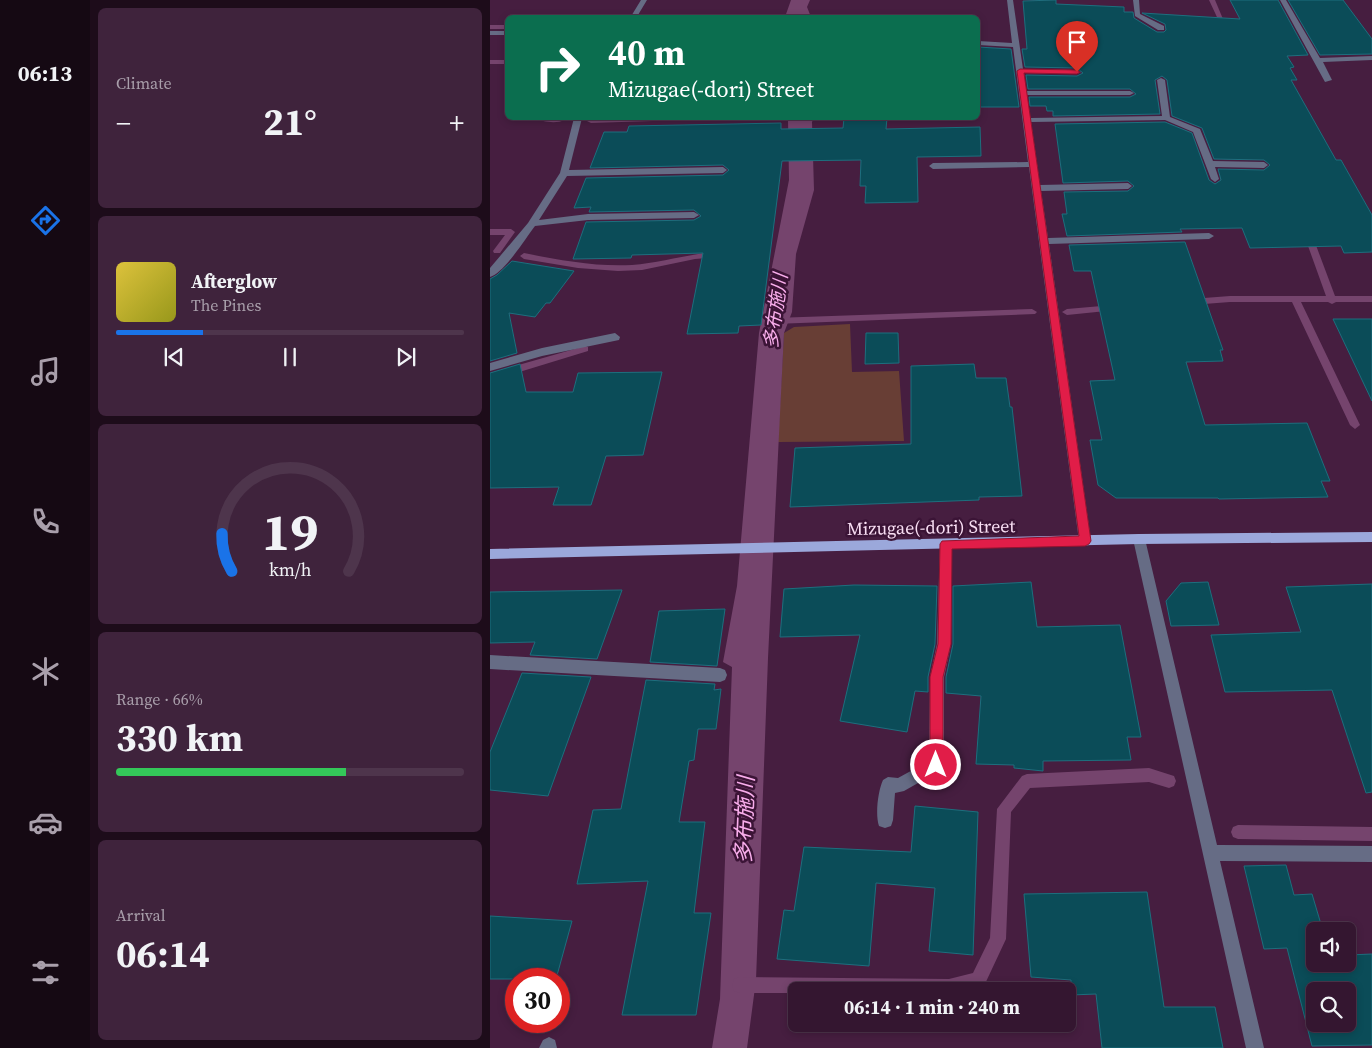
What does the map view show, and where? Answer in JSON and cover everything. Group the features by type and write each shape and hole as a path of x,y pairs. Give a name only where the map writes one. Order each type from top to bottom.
{"main road":[{"name":"Mizugae(-dori) Street","path":"490,554 1139,539 1372,537"}],"street":[{"path":"634,15 644,0"},
{"path":"1010,0 1085,541"},
{"path":"1136,0 1137,15 1161,28"},
{"path":"1283,0 1328,80"},
{"path":"490,33 505,33"},
{"path":"980,44 1016,45"},
{"path":"1318,60 1372,58"},
{"path":"1020,71 1077,72"},
{"path":"1161,80 1166,118"},
{"path":"1023,93 1130,92"},
{"path":"1027,120 1166,118 1197,131 1216,179"},
{"path":"490,274 503,261 532,224 564,173 577,120"},
{"path":"933,166 1033,164"},
{"path":"1211,164 1264,165"},
{"path":"564,173 724,170"},
{"path":"1036,188 1128,186"},
{"path":"532,224 588,217 694,215"},
{"path":"1044,241 1209,236"},
{"path":"490,367 542,352 615,337"},
{"path":"1139,539 1256,1048"},
{"path":"885,820 888,785 899,786 936,765 937,677 944,644 946,544"},
{"path":"490,662 720,675"},
{"path":"1211,853 1372,854"}],"shaded area":[{"path":"850,324 852,372 899,371 904,441 778,442 784,333 794,327"}],"water":[{"path":"791,0 810,0 807,7 810,15 786,15"},
{"name":"多布施川","path":"788,120 813,120 814,190 796,254 792,312 784,333 768,658 756,980 747,1048 712,1048 720,999 732,667 723,662 737,586 759,333 789,180"}],"building":[{"path":"1056,0 1056,4 1124,7 1124,12 1133,12 1134,18 1157,32 1164,32 1166,30 1165,24 1142,13 1240,19 1230,0 1278,0 1308,55 1287,56 1294,67 1290,68 1297,80 1291,80 1336,160 1341,160 1372,215 1372,252 1344,253 1341,246 1250,248 1242,228 1180,229 1182,232 1067,236 1062,214 1067,214 1064,192 1128,191 1134,186 1128,181 1063,183 1055,124 1165,122 1192,133 1209,180 1215,184 1221,180 1218,169 1264,170 1270,165 1264,160 1214,159 1202,128 1172,116 1167,80 1162,76 1155,80 1160,114 1053,116 1053,111 1047,111 1046,106 1030,106 1029,97 1130,97 1136,94 1130,89 1028,89 1026,75 1077,76 1083,73 1077,68 1025,67 1022,49 1027,49 1023,1"},
{"path":"1288,0 1343,0 1372,39 1372,54 1320,55"},
{"path":"980,47 1011,49 1019,107 980,107"},
{"path":"844,120 887,120 886,129 980,127 981,156 917,157 918,202 865,203 866,186 860,186 861,160 782,161 761,325 739,326 738,333 687,334 703,253 632,255 631,258 573,259 586,222 694,220 701,216 694,210 589,212 591,207 574,208 586,178 723,175 729,170 723,165 590,168 604,132 627,132 629,126 781,123 781,129 843,128"},
{"path":"1185,242 1223,350 1220,350 1223,361 1186,362 1205,425 1307,423 1330,481 1321,481 1328,497 1116,498 1098,485 1090,440 1102,440 1090,381 1115,380 1091,271 1074,271 1069,245"},
{"path":"512,261 574,271 550,303 546,303 535,317 509,313 517,353 490,361 490,279"},
{"path":"1333,319 1372,319 1372,401"},
{"path":"866,333 898,333 899,363 865,364"},
{"path":"520,364 526,392 573,392 578,373 662,372 643,455 606,456 591,505 553,505 559,487 490,488 490,373"},
{"path":"974,364 976,378 1006,378 1010,407 1012,407 1022,496 979,497 979,500 790,507 795,448 911,444 911,366"},
{"path":"1031,582 1037,627 1120,625 1141,737 1127,737 1131,760 1043,761 1043,771 1014,768 1014,765 976,764 981,696 946,693 946,677 953,644 953,586"},
{"path":"1208,582 1219,625 1171,626 1166,601 1181,583"},
{"path":"1372,584 1372,792 1366,793 1332,690 1225,692 1211,635 1301,632 1286,587"},
{"path":"854,585 937,586 935,644 928,677 928,692 915,691 907,732 840,721 860,635 780,637 784,589"},
{"path":"622,590 597,659 530,655 535,642 490,643 490,592"},
{"path":"725,609 717,666 650,662 659,611"},
{"path":"522,673 591,677 548,796 490,790 490,752"},
{"path":"646,680 715,684 714,690 721,689 716,729 698,729 694,760 689,761 679,822 705,822 694,913 711,913 696,1015 622,1015 648,881 577,884 593,810 621,809"},
{"path":"915,806 978,812 973,955 929,951 935,888 876,883 869,966 777,959 784,910 794,911 804,847 911,852"},
{"path":"1286,865 1294,895 1312,894 1320,922 1306,922 1306,972 1356,972 1356,955 1372,954 1372,1045 1312,1046 1308,1032 1356,1032 1356,982 1306,982 1306,1022 1287,948 1264,949 1244,866"},
{"path":"1147,892 1164,1007 1215,1007 1223,1048 1102,1048 1096,994 1076,995 1076,982 1071,982 1071,980 1031,977 1024,894"},
{"path":"490,916 572,921 559,968 505,968 505,979 490,979"}],"waterway":[{"path":"1212,0 1226,30"},
{"path":"490,27 505,27"},
{"path":"490,62 505,62"},
{"path":"591,121 622,120"},
{"path":"490,232 511,232 497,251"},
{"path":"1307,232 1331,299"},
{"path":"524,256 578,265 632,268 705,255 716,255"},
{"path":"1191,302 1230,299 1331,299"},
{"path":"1331,299 1372,299"},
{"path":"1296,300 1355,425"},
{"path":"1067,312 1113,308"},
{"name":"多布施川","path":"774,321 1032,312"},
{"path":"490,377 585,349"},
{"path":"740,985 949,987 978,980 998,939 1004,809 1027,781 1149,775 1169,781"},
{"path":"1238,832 1372,834"}],"route":[{"path":"936,765 937,677 944,644 946,544 1085,541 1020,71 1077,72"}]}
